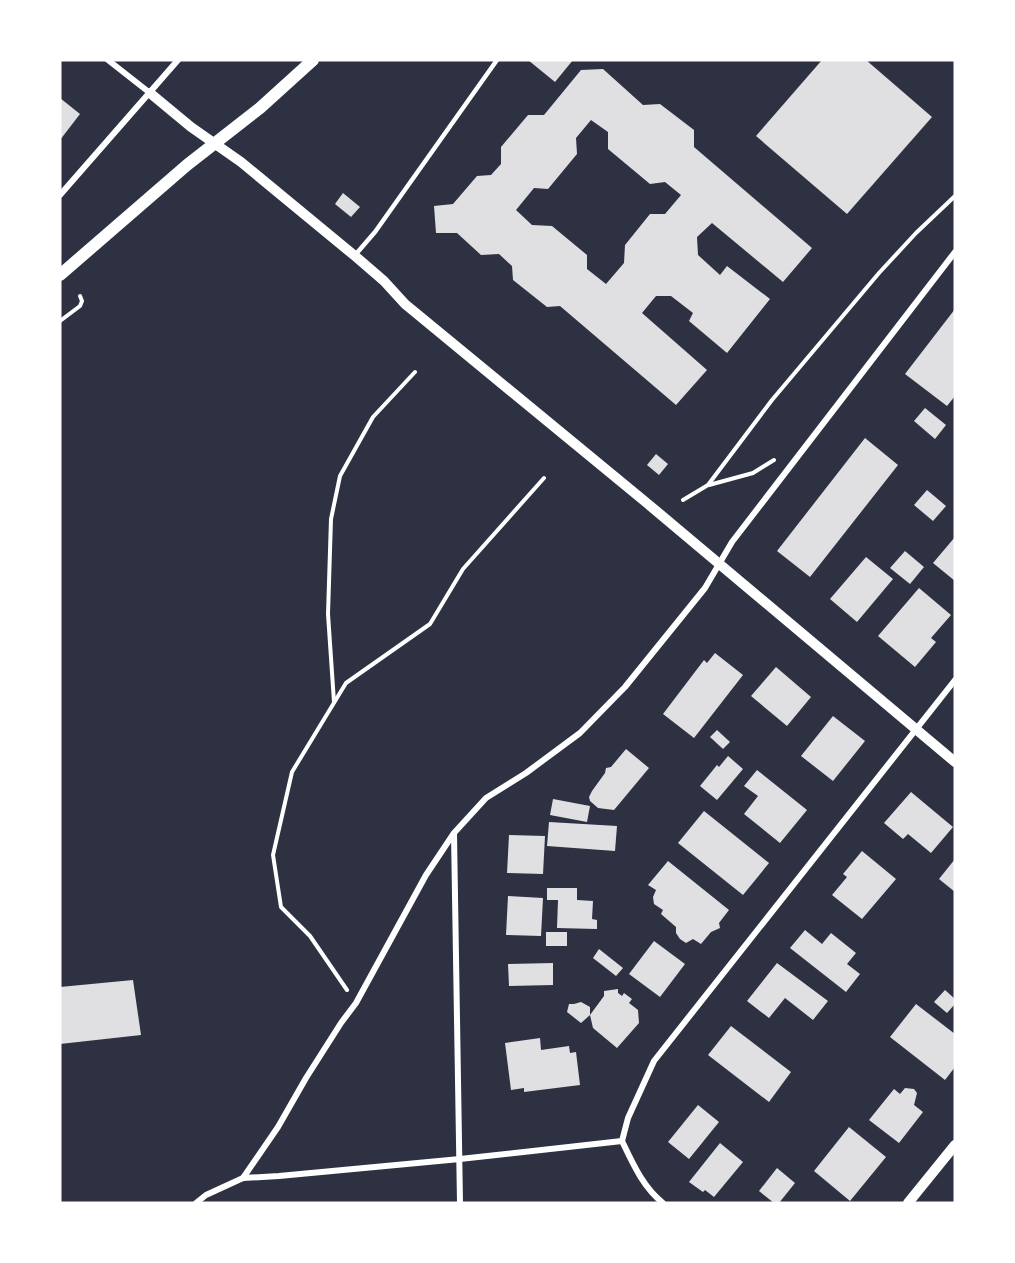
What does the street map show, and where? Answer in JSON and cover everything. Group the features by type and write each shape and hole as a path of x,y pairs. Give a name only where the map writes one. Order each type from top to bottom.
{"main road":[{"path":"60,275 187,165 260,108 313,60"}],"street":[{"path":"108,60 214,144 241,162 384,281 405,304 955,762"},
{"path":"60,195 178,60"},
{"path":"243,1178 356,1003 426,875 453,833 486,798 526,773 580,733 626,687 705,588 732,542 955,252"},
{"path":"663,1203 652,1194 634,1168 622,1140 628,1118 654,1061 955,680"},
{"path":"453,833 460,1203"},
{"path":"196,1203 206,1195 243,1178 460,1159 622,1140"},
{"path":"908,1203 955,1145"}],"lane":[{"path":"354,256 375,232 497,60"}],"path":[{"path":"708,485 772,400 879,273 955,196"},
{"path":"60,321 80,306 82,301 80,296"},
{"path":"334,702 328,614 331,519 340,476 373,417 415,372"},
{"path":"683,501 708,485 753,473 775,459 790,465"},
{"path":"356,1003 310,936 281,907 273,855 292,772 346,682 430,624 463,569 544,478"}],"building":[{"path":"528,60 573,60 555,82"},
{"path":"822,60 866,60 932,117 847,214 756,136"},
{"path":"603,69 643,105 660,104 694,130 694,147 812,248 783,282 712,223 697,237 698,255 720,275 727,266 770,299 727,353 689,321 693,313 671,296 656,296 642,313 707,370 676,405 560,306 547,307 513,280 512,266 499,254 481,255 457,233 436,233 434,206 453,204 477,176 491,175 501,164 501,147 528,115 544,115 581,70","holes":["591,120 608,132 608,149 650,184 665,182 681,195 665,214 650,214 625,245 624,263 606,284 587,269 587,255 552,226 532,225 516,210 534,188 548,189 577,154 576,138"]},
{"path":"60,98 80,114 60,140"},
{"path":"343,193 360,207 351,217 335,204"},
{"path":"955,309 955,396 947,406 905,374"},
{"path":"925,408 946,425 935,439 914,421"},
{"path":"865,438 898,465 810,577 777,551"},
{"path":"656,454 668,464 659,475 647,465"},
{"path":"927,490 946,506 933,521 914,505"},
{"path":"955,537 955,581 933,563"},
{"path":"905,551 924,567 910,584 890,568"},
{"path":"866,557 893,579 857,622 830,599"},
{"path":"919,588 951,615 931,638 936,642 915,667 878,636"},
{"path":"715,653 743,675 694,738 663,714 704,660 707,663"},
{"path":"776,667 811,697 787,726 751,696"},
{"path":"833,716 865,741 833,781 801,756"},
{"path":"717,730 730,742 723,749 710,737"},
{"path":"626,749 649,768 614,810 598,808 589,797 606,768 611,767"},
{"path":"728,756 743,769 717,800 700,786 717,765 719,767"},
{"path":"757,770 807,810 780,843 744,814 758,796 744,786"},
{"path":"911,792 953,827 931,853 908,834 903,839 884,823"},
{"path":"553,799 590,806 587,822 550,815"},
{"path":"704,811 769,863 743,895 678,843"},
{"path":"549,822 617,826 615,851 547,846"},
{"path":"509,835 545,836 543,874 507,873"},
{"path":"862,851 896,879 862,919 832,895 847,877 843,874"},
{"path":"955,859 955,892 939,879"},
{"path":"668,861 729,910 719,923 720,928 711,932 701,944 693,939 686,943 680,939 676,933 676,927 661,914 663,910 654,904 653,897 656,890 648,885"},
{"path":"547,888 577,888 577,900 593,901 592,919 597,920 597,929 557,928 558,900 547,900"},
{"path":"508,896 543,898 541,936 506,935"},
{"path":"805,930 822,944 831,933 856,953 847,964 860,974 846,992 790,948"},
{"path":"546,932 567,932 567,946 546,946"},
{"path":"654,941 685,964 660,997 629,974"},
{"path":"599,949 623,968 616,976 593,958"},
{"path":"553,963 553,985 509,986 508,964"},
{"path":"777,963 828,1001 813,1020 785,998 769,1018 747,1001"},
{"path":"133,980 141,1035 60,1044 60,987"},
{"path":"618,989 618,993 622,996 624,993 632,999 629,1003 638,1010 639,1023 617,1048 593,1028 590,1015 604,996 604,991"},
{"path":"945,990 955,999 955,1004 947,1013 934,1002"},
{"path":"581,1002 590,1007 590,1015 581,1023 567,1012 569,1004"},
{"path":"916,1004 955,1034 955,1067 945,1080 890,1037"},
{"path":"731,1026 791,1072 769,1102 708,1055"},
{"path":"540,1038 541,1050 569,1046 570,1053 576,1052 580,1085 524,1092 524,1088 511,1090 505,1043"},
{"path":"905,1088 914,1089 917,1093 914,1105 923,1112 899,1143 869,1120 894,1089 900,1094"},
{"path":"698,1105 719,1122 689,1159 668,1142"},
{"path":"849,1127 886,1157 850,1201 814,1171"},
{"path":"720,1143 743,1162 714,1197 689,1182"},
{"path":"777,1168 795,1183 779,1203 774,1203 759,1191"}]}
